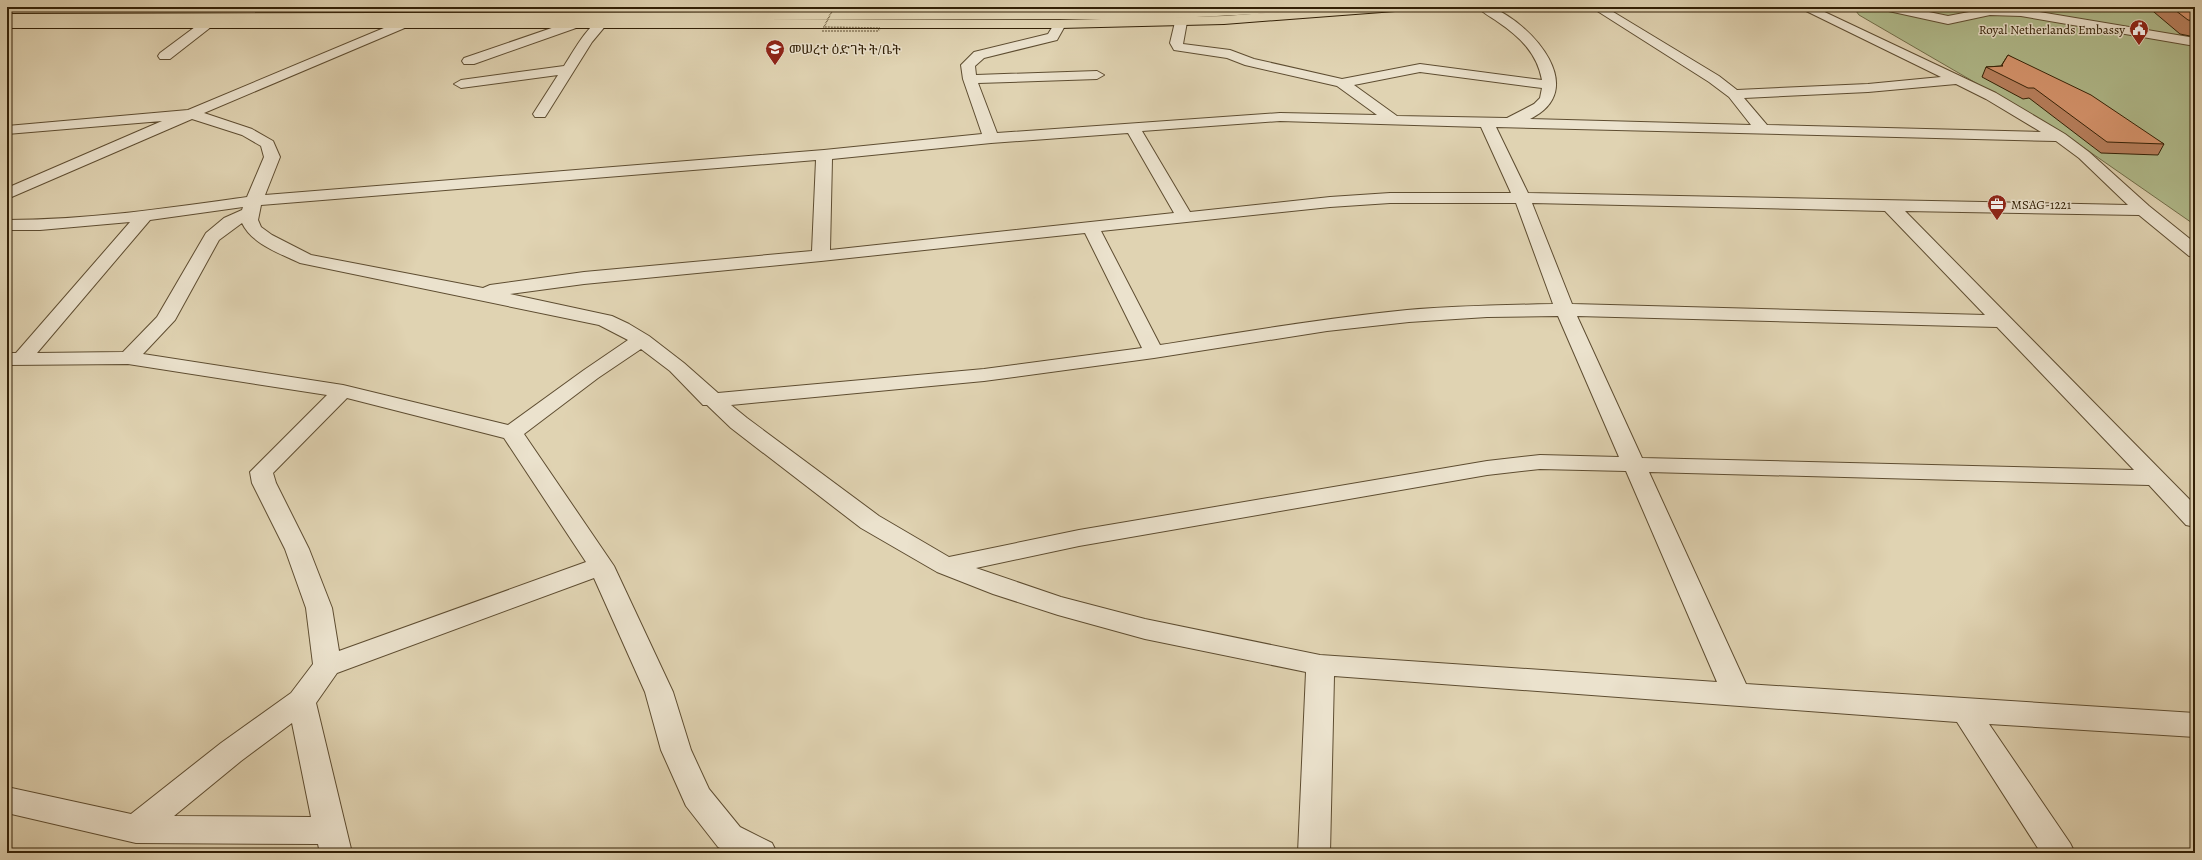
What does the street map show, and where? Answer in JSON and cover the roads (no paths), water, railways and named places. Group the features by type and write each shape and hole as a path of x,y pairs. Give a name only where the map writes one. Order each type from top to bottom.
{"main road":[{"path":"7,11 743,10 1198,7"},
{"path":"7,18 1148,15 1243,12 1316,7"},
{"path":"7,24 1060,24 1181,22 1336,13 1395,7"}],"street":[{"path":"1484,7 1523,34 1535,45 1546,64 1550,85 1546,99 1541,105 1512,122"},
{"path":"1597,7 1693,64 1734,94 1762,129"},
{"path":"1804,7 1992,96 2060,137 2084,155 2142,210 2195,252"},
{"path":"1888,7 1948,20 1959,20 1984,12 2024,14 2195,42"},
{"path":"1181,22 1176,43 1179,47 1224,53 1250,62 1342,82 1420,68 1550,85"},
{"path":"165,56 207,24"},
{"path":"7,194 42,177 403,24"},
{"path":"540,114 587,40 601,24"},
{"path":"991,138 970,79 968,65 979,55 1053,37 1060,24"},
{"path":"469,61 572,25"},
{"path":"461,84 570,68"},
{"path":"970,79 1097,75"},
{"path":"1734,94 1861,88 1960,80"},
{"path":"1342,82 1392,119"},
{"path":"7,130 191,114 247,132 268,144 272,157 250,207 249,220 254,230 266,239 306,259 479,293 605,320 642,340 677,367 711,400 739,423 870,522 946,566 1002,588 1058,606 1145,629 1320,665 1966,711 2195,725"},
{"path":"7,225 40,225 250,207 824,155 991,138 1280,117 2060,137"},
{"path":"1486,122 1522,198 1565,310 1737,695"},
{"path":"1132,127 1185,218"},
{"path":"821,256 824,155"},
{"path":"479,293 584,278 821,256 1090,227 1390,198 1522,198 2142,210"},
{"path":"1890,206 2195,518"},
{"path":"128,358 165,320 212,237 250,207"},
{"path":"14,358 144,216"},
{"path":"1090,227 1154,352"},
{"path":"711,400 984,375 1154,352 1328,325 1409,316 1487,311 1565,310 2001,321"},
{"path":"512,433 591,374 642,340"},
{"path":"14,358 128,358 343,391 512,433 602,566 659,692 676,750 697,797 729,837 761,853"},
{"path":"327,666 319,608 297,549 264,483 261,472 343,391"},
{"path":"946,566 1079,538 1487,468 1540,462 2156,478"},
{"path":"136,829 231,752 301,701 327,666 602,566"},
{"path":"1314,853 1320,665"},
{"path":"7,800 136,829 242,831 333,842 301,701"},
{"path":"1966,711 2059,853"}],"place":[{"name":"Royal Netherlands Embassy","path":"2139,46"},
{"name":"መሠረተ ዕድገት ት/ቤት","path":"775,66"},
{"name":"MSAG-1221","path":"1997,221"}]}
